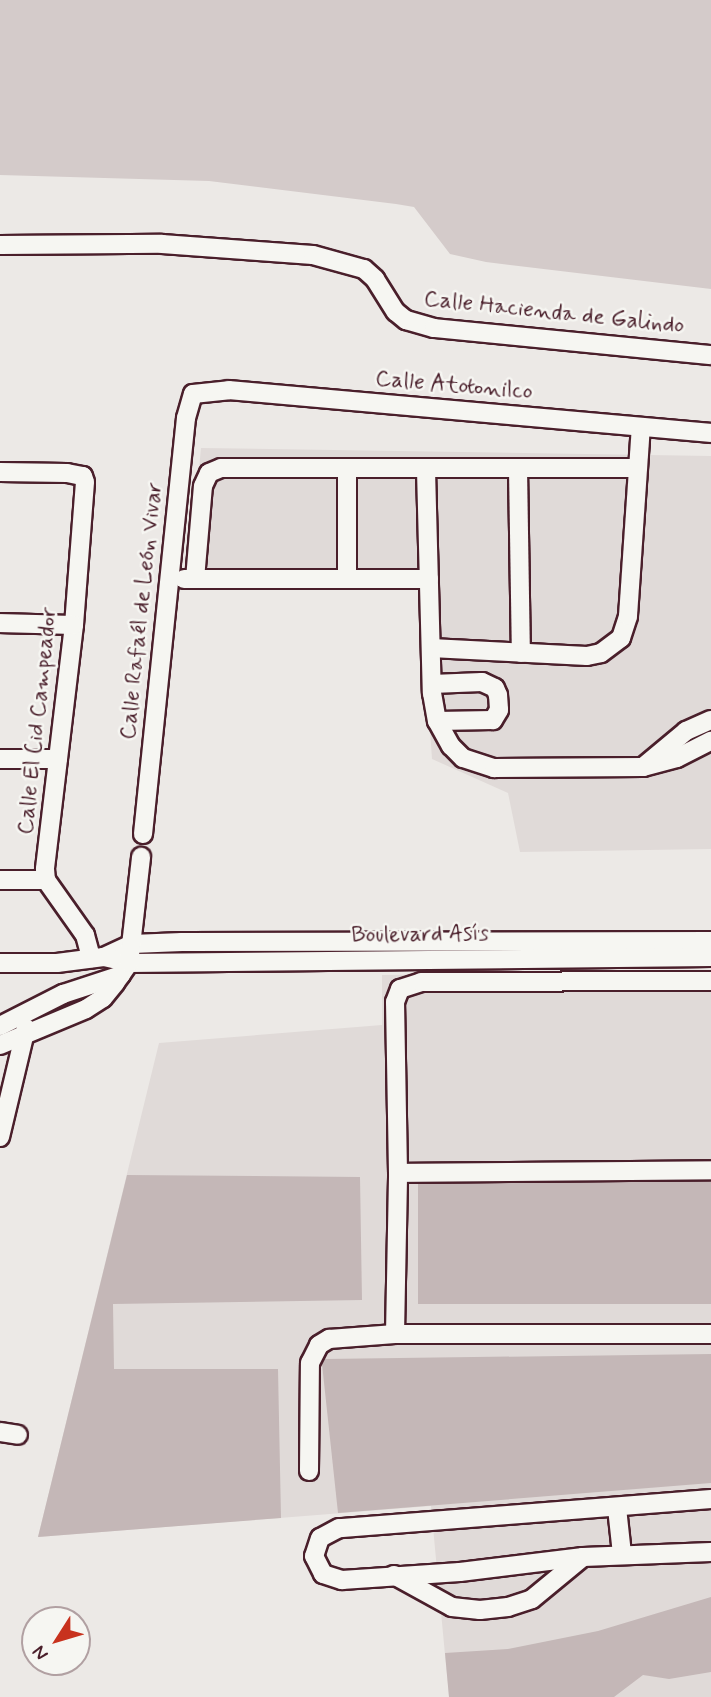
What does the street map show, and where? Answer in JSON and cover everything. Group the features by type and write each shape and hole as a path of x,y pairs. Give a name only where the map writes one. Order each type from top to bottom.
{"street":[{"name":"Calle Hacienda de Galindo","path":"0,245 162,244 313,256 364,269 375,279 396,312 406,320 434,328 711,355"},
{"name":"Calle Atotonilco","path":"193,394 229,390 711,433"},
{"name":"Calle Rafaél de León Vivar","path":"144,834 186,418 193,394"},
{"path":"431,648 587,656 601,653 621,638 628,616 641,427"},
{"path":"195,579 204,486 209,473 221,468 638,468"},
{"path":"347,469 347,579"},
{"path":"518,469 521,653"},
{"path":"426,470 432,684 437,721 451,746 463,758 477,764 515,769 643,768 677,758 711,741"},
{"name":"Calle El Cid Campeador","path":"0,472 56,472 83,476 85,501 74,625 46,880"},
{"path":"170,578 429,579"},
{"path":"0,623 74,625"},
{"path":"432,684 482,682 495,688 498,695 499,710 493,720 437,721"},
{"path":"643,768 678,736 711,720"},
{"path":"0,759 58,759"},
{"path":"0,1045 97,1003 127,961 141,857"},
{"path":"0,880 46,880 85,935 97,958"},
{"path":"274,942 275,961"},
{"name":"Boulevard Asís","path":"127,961 274,942 704,949"},
{"path":"387,942 389,960"},
{"name":"Boulevard Asís","path":"127,961 389,960 704,949"},
{"path":"0,963 57,963 97,958 127,961"},
{"path":"0,1026 127,961"},
{"path":"395,1334 398,1173 395,1002 400,989 421,982 711,981"},
{"path":"0,1137 28,1011"},
{"path":"398,1173 711,1170"},
{"path":"309,1471 313,1352 329,1339 395,1334 711,1334"},
{"path":"711,1499 339,1528 320,1538 315,1547 318,1566 332,1579 460,1572 622,1554 711,1552"},
{"path":"617,1508 622,1554"},
{"path":"394,1575 452,1607 480,1610 508,1607 532,1599 583,1557"}],"shaded area":[{"path":"0,0 711,0 711,289 486,262 450,254 414,207 396,204 209,181 0,175"},
{"path":"201,448 711,456 711,849 520,852 508,793 432,759 420,585 188,586"},
{"path":"711,971 711,1697 449,1697 431,1506 38,1537 159,1043 382,1025 382,975"}],"building":[{"path":"127,1175 360,1177 362,1300 113,1304 114,1369 278,1369 281,1518 38,1537"},
{"path":"418,1181 711,1181 711,1304 418,1304"},
{"path":"711,1354 711,1483 338,1513 322,1364 325,1359"},
{"path":"711,1597 711,1672 669,1679 643,1675 614,1697 449,1697 445,1653 508,1649 598,1631"}]}
